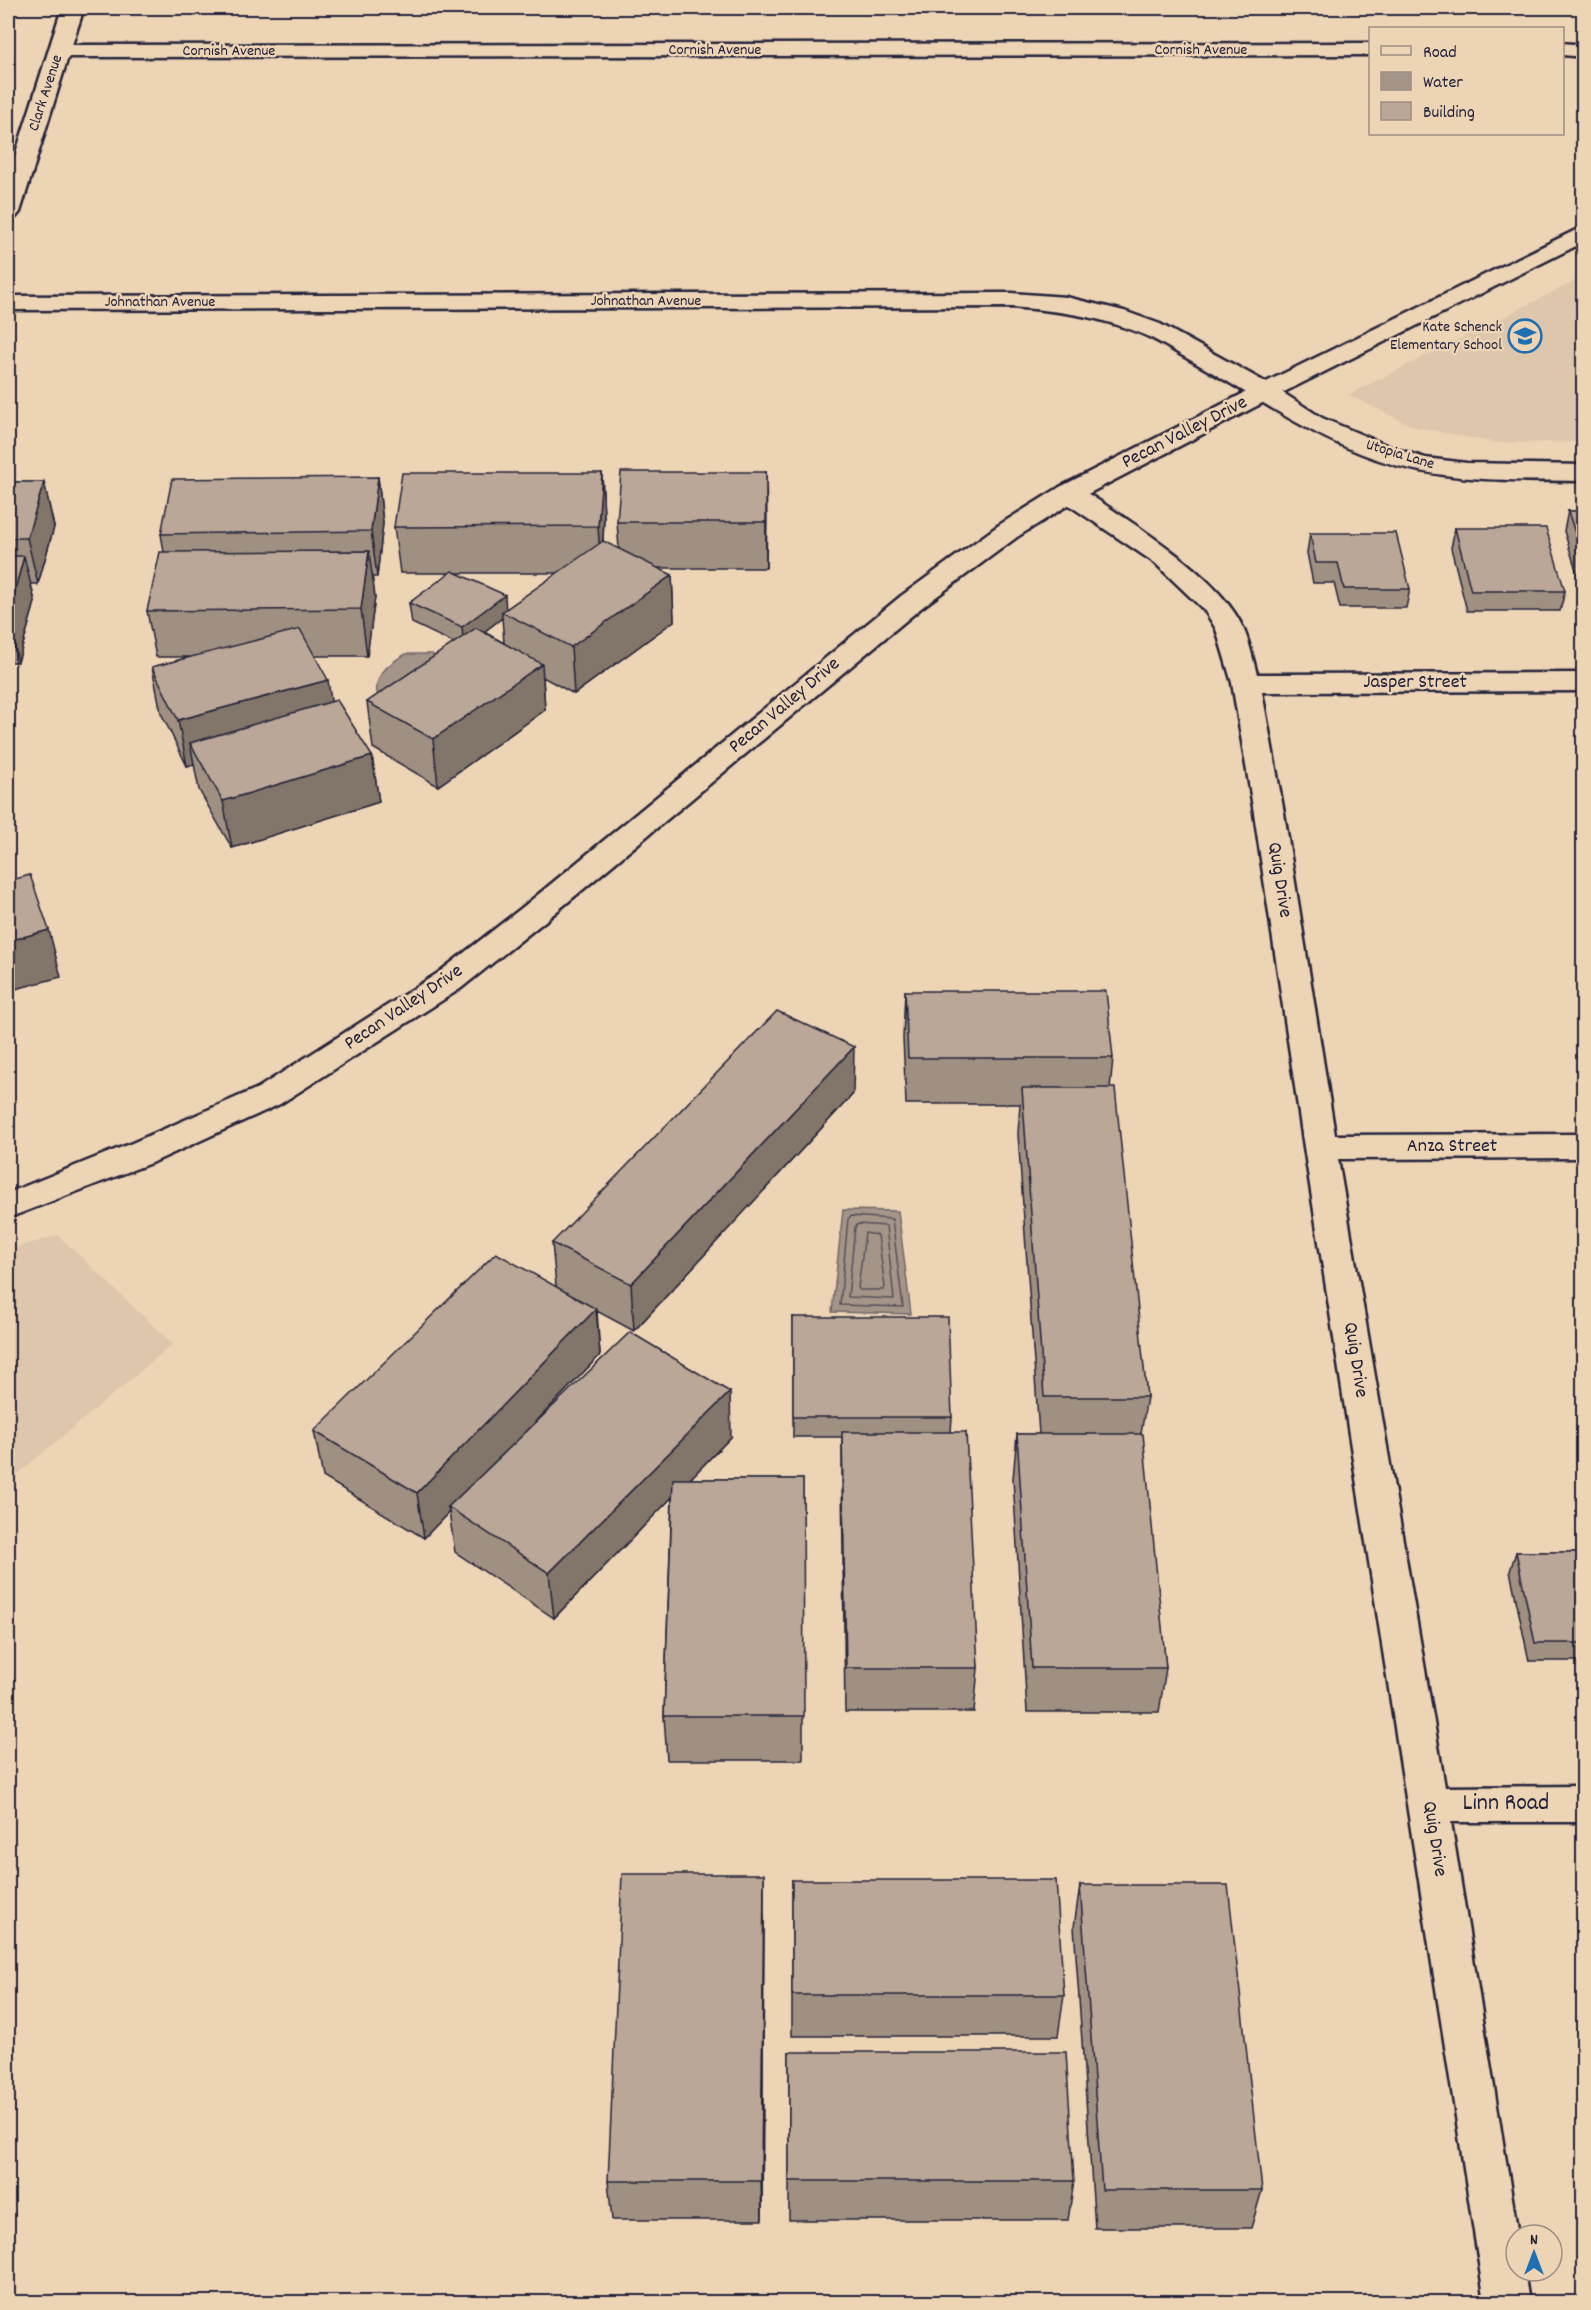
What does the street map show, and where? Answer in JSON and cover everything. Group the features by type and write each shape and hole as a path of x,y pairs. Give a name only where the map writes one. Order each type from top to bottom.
{"street":[{"name":"Clark Avenue","path":"8,212 73,8"},
{"name":"Cornish Avenue","path":"59,51 1369,49"},
{"path":"1564,49 1584,51"},
{"name":"Pecan Valley Drive","path":"8,1206 144,1152 269,1096 449,981 534,914 911,602 1008,531 1069,493 1584,233"},
{"name":"Johnathan Avenue","path":"8,303 1011,300 1066,304 1115,316 1177,342 1266,392"},
{"name":"Utopia Lane","path":"1266,392 1313,423 1384,453 1422,465 1467,471 1584,473"},
{"name":"Quig Drive","path":"1069,493 1164,557 1215,606 1230,629 1246,683 1269,813 1320,1147 1507,2302"},
{"name":"Jasper Street","path":"1246,683 1584,682"},
{"name":"Anza Street","path":"1320,1147 1584,1146"},
{"name":"Linn Road","path":"1428,1805 1584,1804"}],"shaded area":[{"name":"Kate Schenck Elementary School","path":"1583,277 1583,442 1496,443 1415,427 1348,395"},
{"path":"58,1235 173,1344 8,1482 8,1250"}],"water":[{"path":"406,654 432,654 438,658 382,698 377,693 378,680 389,665"},
{"path":"843,1210 898,1211 911,1314 832,1312"}],"building":[{"path":"621,472 766,472 766,522 617,522"},
{"path":"402,473 602,473 598,526 394,527"},
{"path":"378,477 371,531 161,534 172,479"},
{"path":"8,482 44,482 27,538 8,538"},
{"path":"1568,511 1584,511 1584,561"},
{"path":"1455,528 1546,528 1565,591 1471,591"},
{"path":"1310,533 1396,533 1410,589 1344,589 1338,563 1316,563"},
{"path":"603,541 672,575 571,647 502,612"},
{"path":"369,551 361,609 147,611 160,552"},
{"path":"8,556 24,556 8,615"},
{"path":"452,571 505,595 462,627 409,603"},
{"path":"476,628 542,664 433,739 367,702"},
{"path":"300,629 328,680 178,720 152,667"},
{"path":"337,700 372,756 223,801 190,743"},
{"path":"30,875 49,930 8,941 8,881"},
{"path":"905,991 1106,991 1113,1058 908,1058"},
{"path":"777,1011 854,1047 631,1284 552,1243"},
{"path":"1022,1088 1115,1088 1147,1397 1044,1397"},
{"path":"496,1253 596,1309 417,1493 314,1431"},
{"path":"793,1317 948,1317 952,1417 793,1417"},
{"path":"630,1332 730,1392 549,1573 448,1507"},
{"path":"842,1432 966,1432 978,1668 846,1668"},
{"path":"1017,1434 1143,1434 1166,1668 1032,1668"},
{"path":"673,1479 803,1479 804,1716 664,1716"},
{"path":"1516,1552 1584,1552 1584,1643 1535,1643"},
{"path":"622,1874 764,1874 761,2181 608,2181"},
{"path":"792,1880 1056,1880 1064,1995 792,1995"},
{"path":"1080,1885 1228,1885 1262,2190 1102,2190"},
{"path":"789,2052 1066,2052 1074,2181 789,2181"}],"place":[{"name":"Kate Schenck Elementary School","path":"1525,336"}]}
